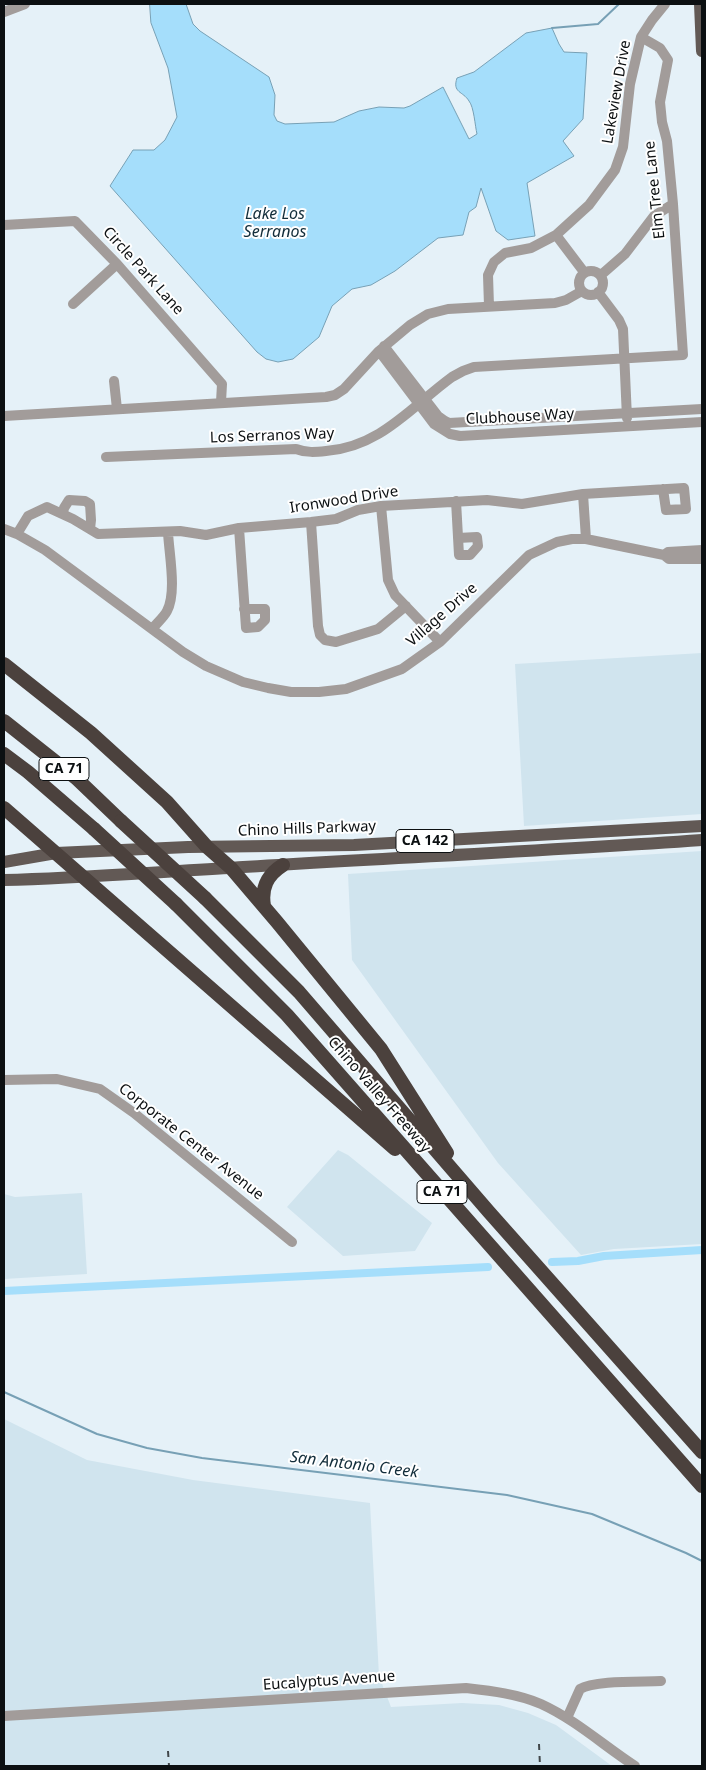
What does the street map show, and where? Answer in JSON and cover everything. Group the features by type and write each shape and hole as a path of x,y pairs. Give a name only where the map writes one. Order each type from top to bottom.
{"highway":[{"path":"4,664 91,733 167,802 208,847 231,868 381,1049 473,1193"},
{"name":"Chino Valley Freeway","path":"4,721 76,778 205,898 299,992 473,1193 702,1452"},
{"name":"Chino Valley Freeway","path":"4,754 28,772 94,829 176,904 287,1015 702,1486"},
{"path":"4,808 436,1185"},
{"path":"264,906 262,897 264,887 274,871 283,865"}],"main road":[{"path":"700,4 702,51"},
{"name":"Chino Hills Parkway","path":"4,862 56,852 354,845 702,826"},
{"name":"CA 142","path":"86,878 231,868 566,850 702,840"},
{"path":"4,880 86,878"}],"street":[{"path":"4,12 25,4"},
{"name":"Lakeview Drive","path":"489,306 488,275 494,262 505,253 531,248 556,235 589,205 611,176 619,161 623,147 630,84 641,37 665,4"},
{"name":"Elm Tree Lane","path":"641,37 660,48 668,60 660,102 662,122 667,141 673,204 683,355"},
{"path":"601,275 625,254 654,216 673,204"},
{"name":"Circle Park Lane","path":"4,226 75,220 117,264 222,384 221,402"},
{"path":"556,235 584,272"},
{"path":"73,304 117,264"},
{"path":"593,270 601,275 603,284 598,292 588,294 582,291 579,281 584,272 593,270"},
{"path":"4,416 326,397 335,395 344,389 382,348 410,325 428,314 448,309 555,303 566,300 582,291"},
{"path":"598,292 619,320 623,329 627,426"},
{"name":"Clubhouse Way","path":"382,348 421,401 434,424 450,434 460,436 702,422"},
{"name":"Los Serranos Way","path":"106,458 296,449 305,452 350,448 384,432 452,377 474,367 683,355"},
{"path":"114,381 117,408"},
{"name":"Clubhouse Way","path":"421,401 441,419 454,423 702,409"},
{"name":"Ironwood Drive","path":"17,534 28,516 48,507 98,534 180,531 206,535 239,528 336,519 358,510 382,506 487,500 522,504 583,494 663,489"},
{"path":"583,494 586,539"},
{"path":"63,514 69,500 85,500 90,504 92,520 90,529"},
{"path":"456,501 458,538"},
{"path":"382,506 388,580 395,595 440,642"},
{"path":"311,522 318,626 320,635 325,640 336,642 378,629 406,606"},
{"path":"239,528 244,609"},
{"name":"Village Drive","path":"4,529 45,550 152,629 206,666 242,682 291,692 319,692 346,689 402,669 440,642 529,556 557,542 586,539 664,555 669,558 702,559"},
{"path":"152,629 166,612 171,602 172,590 168,532"},
{"name":"Village Drive","path":"664,555 668,552 702,550"},
{"name":"Corporate Center Avenue","path":"4,1080 57,1079 100,1089 134,1113 292,1242"},
{"path":"567,1718 580,1689 584,1687 600,1684 661,1682"},
{"name":"Eucalyptus Avenue","path":"4,1716 466,1688 503,1692 540,1704 567,1718 635,1766"}],"shaded area":[{"path":"702,653 702,814 524,826 515,664"},
{"path":"702,851 702,1244 614,1249 581,1255 498,1163 352,960 348,874"},
{"path":"338,1150 348,1155 432,1223 415,1251 343,1256 287,1207"},
{"path":"82,1193 87,1274 4,1279 4,1194 15,1197"},
{"path":"4,1419 87,1460 193,1480 370,1503 379,1676 391,1707 462,1703 499,1705 528,1713 556,1725 612,1766 4,1766"}],"water":[{"name":"Lake Los Serranos","path":"150,4 186,4 193,24 200,31 269,77 275,95 274,115 277,121 285,124 334,122 359,111 379,107 404,108 443,87 469,139 477,134 473,112 467,98 456,87 457,78 474,72 526,33 552,28 564,52 587,53 583,119 563,141 574,156 527,183 535,236 508,240 496,231 481,188 476,207 469,212 463,235 438,238 395,271 371,285 352,289 332,306 319,337 293,359 278,362 266,359 257,352 110,186 133,150 154,150 165,140 177,117 168,68 151,23"}],"waterway":[{"path":"552,28 598,24 619,4"},
{"path":"552,1262 578,1261 604,1256 702,1250"},
{"path":"4,1291 488,1267"},
{"name":"San Antonio Creek","path":"4,1392 97,1434 147,1448 202,1458 507,1495 592,1514 702,1561"}],"railway":[{"path":"539,1744 540,1766"},
{"path":"168,1751 169,1766"}]}
